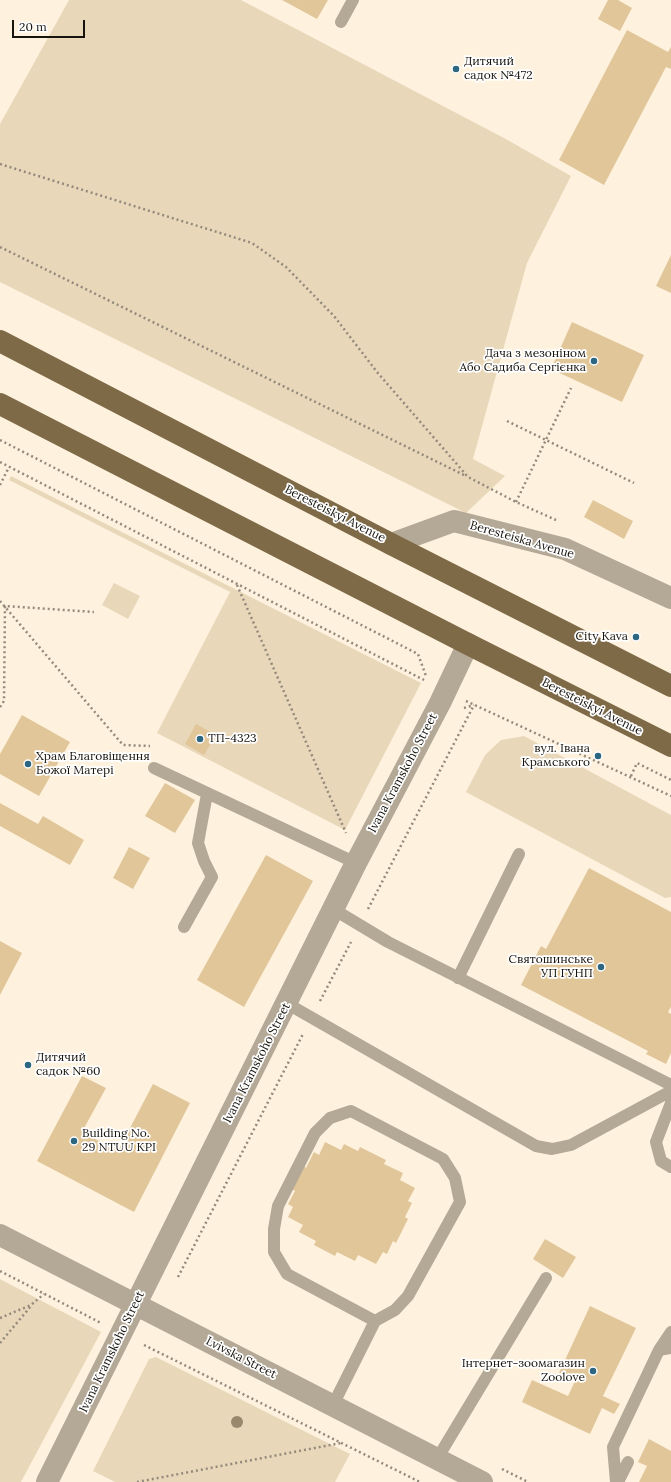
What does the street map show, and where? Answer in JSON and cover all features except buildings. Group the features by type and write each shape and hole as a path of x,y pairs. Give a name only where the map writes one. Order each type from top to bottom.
{"main road":[{"name":"Beresteiskyi Avenue","path":"0,341 391,544 671,686"},
{"name":"Beresteiskyi Avenue","path":"0,404 468,644 671,746"}],"street":[{"name":"Beresteiska Avenue","path":"391,544 454,521 565,549 671,598"},
{"name":"Ivana Kramskoho Street","path":"47,1482 356,863 440,703 468,644"},
{"name":"Lvivska Street","path":"0,1235 482,1482"}],"lane":[{"path":"341,22 353,0"},
{"path":"154,768 356,863"},
{"path":"184,927 212,877 204,862 198,842 207,794"},
{"path":"458,978 519,854"},
{"path":"333,909 388,942 671,1085"},
{"path":"286,1003 536,1146 552,1149 572,1145 671,1091"},
{"path":"671,1103 656,1142 661,1161 671,1167"},
{"path":"333,1406 375,1320 395,1310 408,1296 460,1202 455,1178 443,1159 351,1111 330,1118 315,1133 278,1206 274,1229 274,1252 287,1274 375,1320"},
{"path":"436,1459 546,1278"},
{"path":"617,1482 613,1447 659,1350 671,1332"},
{"path":"659,1350 671,1348"},
{"path":"617,1482 628,1462"}],"path":[{"path":"0,164 252,243 286,267 334,316 377,372 468,477"},
{"path":"0,247 516,502 556,520"},
{"path":"516,502 571,388"},
{"path":"507,421 634,483"},
{"path":"0,440 418,654"},
{"path":"0,462 427,682"},
{"path":"0,485 9,466"},
{"path":"237,584 348,837"},
{"path":"0,601 123,745 150,746"},
{"path":"5,606 94,612"},
{"path":"0,707 4,701 5,606"},
{"path":"466,701 631,776 671,796"},
{"path":"631,776 637,763 671,780"},
{"path":"0,1272 103,1324"},
{"path":"0,1343 31,1305 44,1294"},
{"path":"0,1318 31,1305"},
{"path":"144,1346 420,1482"},
{"path":"138,1482 342,1443"}],"shaded area":[{"path":"69,0 241,0 504,138 571,176 527,263 473,459 505,476 466,513 0,282 0,124"},
{"path":"11,476 421,683 345,830 157,733 230,592 9,480"},
{"path":"114,583 140,596 128,619 102,605"},
{"path":"524,736 671,815 671,897 665,898 466,792 485,755 501,740"},
{"path":"0,1279 101,1332 21,1482 0,1482"},
{"path":"156,1357 350,1454 335,1482 115,1482 93,1471 149,1359"}],"place":[{"name":"Дитячий садок №472","path":"456,69"},
{"name":"Дача з мезоніном Або Садиба Сергієнка","path":"594,361"},
{"name":"City Kava","path":"636,637"},
{"name":"ТП-4323","path":"200,739"},
{"name":"вул. Івана Крамського","path":"598,756"},
{"name":"Храм Благовіщення Божої Матері","path":"28,764"},
{"name":"Святошинське УП ГУНП","path":"601,967"},
{"name":"Дитячий садок №60","path":"28,1065"},
{"name":"Building No. 29 NTUU KPI","path":"74,1141"},
{"name":"Інтернет-зоомагазин Zoolove","path":"593,1371"}]}
